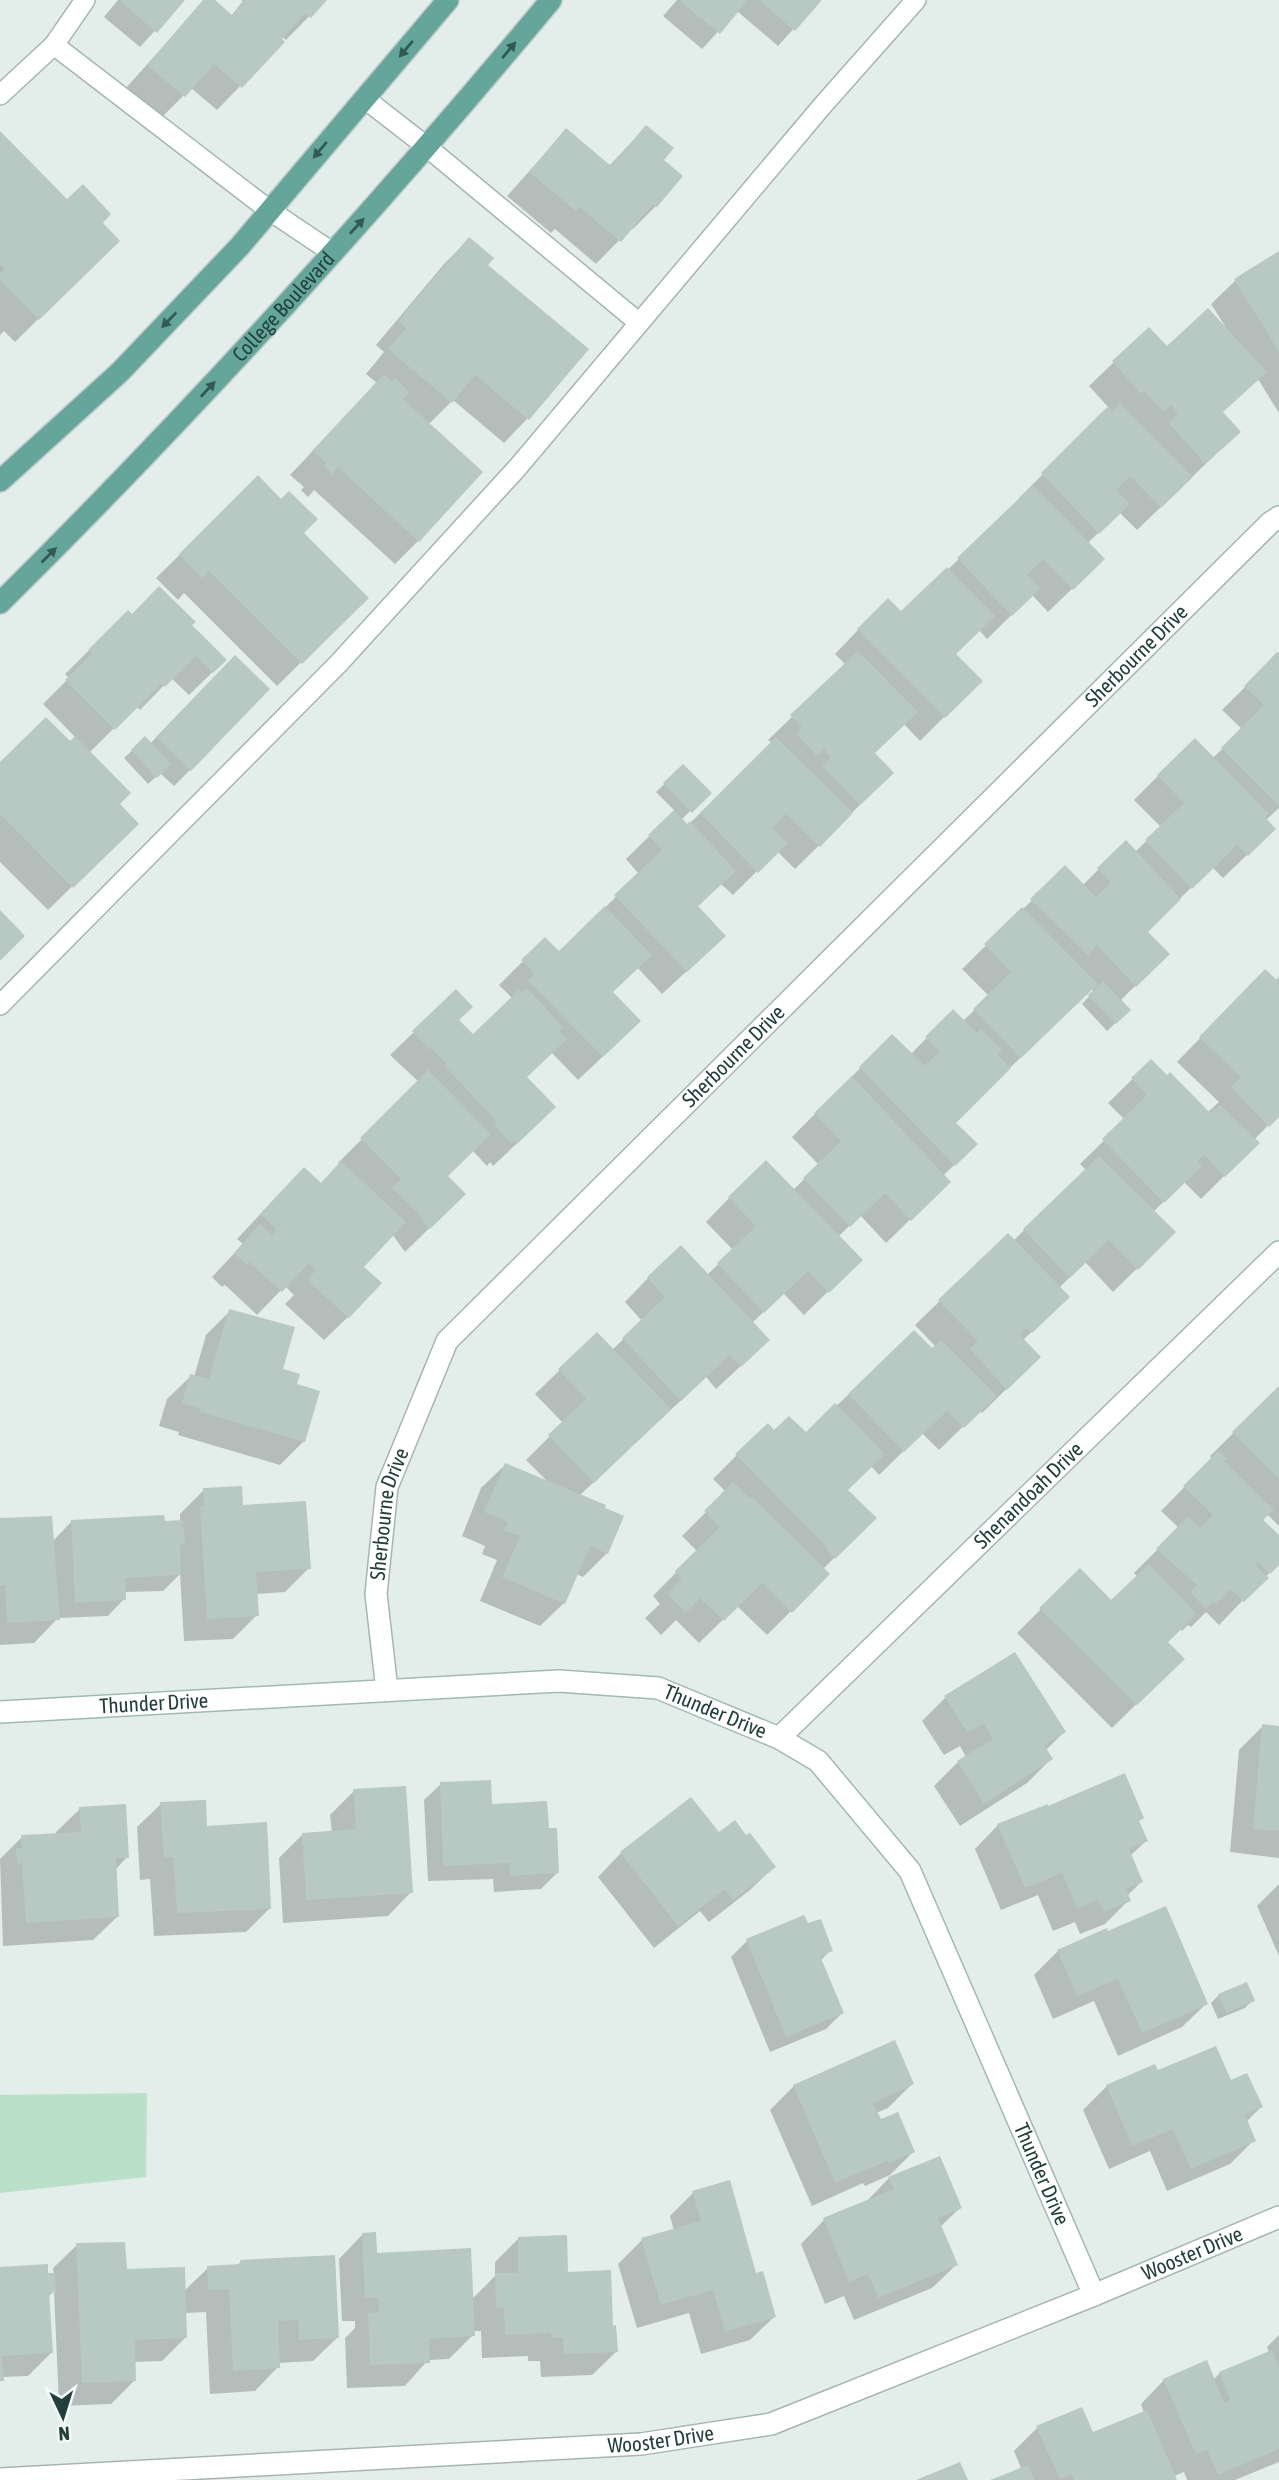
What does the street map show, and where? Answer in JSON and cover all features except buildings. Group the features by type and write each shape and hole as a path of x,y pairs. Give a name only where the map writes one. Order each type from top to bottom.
{"main road":[{"path":"0,481 120,372 240,246 448,0"},
{"name":"College Boulevard","path":"0,603 87,517 333,253 551,0"}],"street":[{"name":"Sherbourne Drive","path":"387,1690 376,1594 387,1487 447,1340 1279,517"},
{"name":"Shenandoah Drive","path":"779,1738 1279,1252"},
{"name":"Thunder Drive","path":"0,1712 559,1681 659,1688 779,1738 818,1760 910,1871 1094,2295"},
{"name":"Wooster Drive","path":"0,2479 641,2444 771,2424 1094,2295 1279,2217"}],"lane":[{"path":"0,95 54,45 85,0"},
{"path":"0,1005 338,664 518,467 638,322 916,0"},
{"path":"54,45 269,210 333,253"},
{"path":"365,98 638,322"}],"green space":[{"path":"147,2093 146,2177 0,2193 0,2095"}]}
